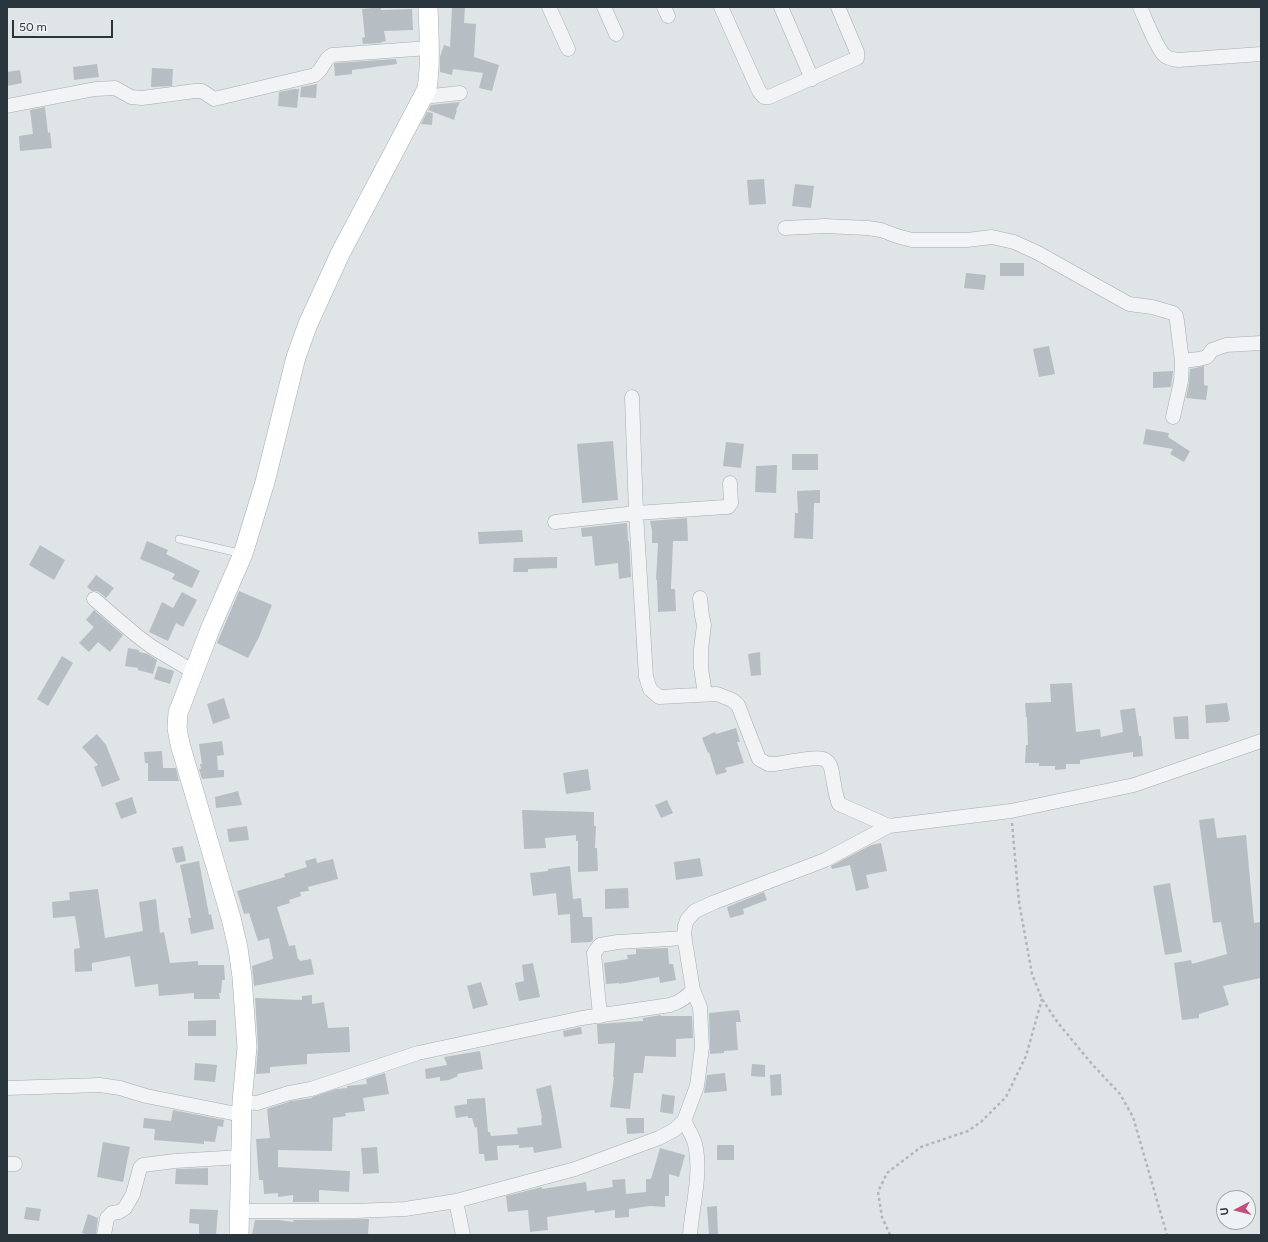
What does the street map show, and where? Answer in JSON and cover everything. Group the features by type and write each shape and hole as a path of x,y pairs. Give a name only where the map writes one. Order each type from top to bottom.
{"street":[{"path":"239,1235 242,1109 247,1047 242,977 238,948 231,918 180,744 177,728 178,712 211,627 243,554 265,482 296,357 308,324 340,254 427,89 429,76 428,7"},
{"path":"549,7 568,49"},
{"path":"604,7 616,34"},
{"path":"721,7 759,91 764,97 769,98 857,58 857,52 838,7"},
{"path":"781,7 812,79"},
{"path":"1140,7 1158,47 1164,55 1170,58 1178,60 1261,54"},
{"path":"7,106 95,89 115,88 131,97 142,98 202,91 214,99 316,75 326,59 332,55 429,48"},
{"path":"423,98 460,93"},
{"path":"785,228 825,226 868,228 881,230 912,240 967,240 992,237 1014,242 1038,253 1129,304 1152,307 1173,313 1176,316 1177,321 1182,361 1181,381 1172,417"},
{"path":"1182,361 1207,357 1212,350 1226,345 1261,343"},
{"path":"632,397 636,513 647,683 650,689 658,697 717,694 732,700 738,705 759,759 768,764 774,764 822,758 827,761 830,766 835,794 839,804 889,826"},
{"path":"555,522 636,513 728,507 732,503 730,483"},
{"path":"94,598 152,647 194,672"},
{"path":"700,598 704,623 700,668 705,694"},
{"path":"240,1211 355,1211 405,1208 456,1200 575,1169 659,1138 674,1130 684,1121 697,1086 702,1047 700,1007 693,990 685,938 685,926 687,920 695,911 825,860 889,826 1011,811 1134,785 1261,741"},
{"path":"600,1016 594,953 600,945 618,942 685,938"},
{"path":"7,1088 100,1084 146,1096 242,1109 289,1093 311,1089 418,1053 582,1018 670,1005 686,998 693,990"},
{"path":"684,1121 694,1144 696,1159 696,1185 690,1235"},
{"path":"104,1235 107,1218 112,1213 119,1212 125,1208 133,1194 140,1168 143,1165 175,1161 241,1157"},
{"path":"456,1200 464,1235"}],"lane":[{"path":"178,539 243,554"}],"path":[{"path":"1011,811 1019,902 1032,974 1042,999 1058,1022 1092,1064 1120,1094 1133,1117 1167,1235"},
{"path":"890,1235 882,1217 878,1192 887,1173 921,1147 968,1131 982,1121 1006,1098 1026,1056 1042,999"}],"building":[{"path":"381,7 381,10 412,9 413,30 384,31 386,41 381,42 382,43 363,44 362,38 365,37 362,9"},
{"path":"452,7 465,7 464,23 476,24 474,57 499,65 492,91 479,88 483,73 453,69 452,75 440,72 440,57 444,45 450,47"},
{"path":"396,59 397,64 352,70 352,74 335,76 335,63"},
{"path":"97,64 99,77 74,80 73,67"},
{"path":"152,68 173,69 172,86 151,87"},
{"path":"20,70 22,83 7,86 7,72"},
{"path":"317,84 316,98 300,97 301,87"},
{"path":"299,89 297,108 278,106 279,92"},
{"path":"460,102 456,110 454,120 428,110 431,105"},
{"path":"45,107 48,133 50,132 52,148 20,151 19,136 33,134 30,110"},
{"path":"427,112 433,113 432,125 421,124"},
{"path":"764,179 766,204 749,205 747,180"},
{"path":"795,184 814,186 811,208 792,206"},
{"path":"1000,263 1024,263 1024,276 1000,276"},
{"path":"966,273 986,275 984,290 964,288"},
{"path":"1049,346 1055,374 1039,377 1033,349"},
{"path":"1204,366 1204,385 1208,386 1206,400 1186,398 1190,369"},
{"path":"1173,371 1171,387 1153,388 1153,372"},
{"path":"1146,429 1169,433 1168,437 1190,451 1184,462 1170,454 1173,449 1143,444"},
{"path":"613,441 618,500 582,503 577,444"},
{"path":"726,442 744,444 741,468 723,466"},
{"path":"792,454 818,454 818,470 792,470"},
{"path":"777,465 776,493 755,492 756,466"},
{"path":"820,490 820,503 814,503 813,539 794,538 795,513 798,513 797,491"},
{"path":"687,518 688,541 673,541 671,589 675,589 676,611 658,612 656,580 658,543 652,543 650,521"},
{"path":"627,523 631,577 619,579 618,563 595,566 592,536 582,537 581,528"},
{"path":"522,530 523,542 479,544 478,532"},
{"path":"147,541 168,550 166,554 200,571 192,588 172,579 175,574 140,559"},
{"path":"40,545 65,560 54,580 29,565"},
{"path":"557,557 557,568 528,569 528,572 513,572 514,558"},
{"path":"96,575 114,588 106,598 99,592 92,591 87,587"},
{"path":"239,591 272,605 259,637 248,658 217,643"},
{"path":"182,592 197,600 183,627 176,623 168,641 149,632 162,602 173,608"},
{"path":"94,610 123,635 110,652 98,642 89,652 79,643 94,627 86,620"},
{"path":"128,648 139,650 139,652 148,654 157,660 153,674 138,670 138,668 125,666"},
{"path":"760,652 761,675 751,676 748,654"},
{"path":"62,656 73,663 48,706 37,699"},
{"path":"158,666 174,671 170,684 154,679"},
{"path":"1072,683 1076,732 1100,729 1101,737 1123,732 1120,710 1135,708 1139,736 1141,736 1143,756 1133,757 1133,752 1080,760 1080,764 1066,764 1066,769 1055,770 1055,766 1039,766 1039,763 1025,763 1026,745 1028,745 1025,703 1051,702 1050,684"},
{"path":"224,698 230,718 213,724 207,704"},
{"path":"1227,703 1230,720 1228,722 1206,723 1205,705"},
{"path":"1188,716 1189,739 1175,739 1173,717"},
{"path":"736,728 740,742 737,742 744,763 725,768 727,772 716,775 709,752 708,753 702,738 715,732 716,734"},
{"path":"97,734 106,745 120,780 102,787 94,767 98,765 82,747"},
{"path":"222,741 224,755 217,756 218,770 224,770 224,777 202,779 199,769 201,769 200,764 202,764 199,744"},
{"path":"162,751 163,768 176,768 179,781 148,781 148,763 145,763 144,752"},
{"path":"588,769 591,790 566,794 563,773"},
{"path":"238,791 242,805 216,808 215,797"},
{"path":"132,797 137,813 121,819 115,803"},
{"path":"667,800 673,813 661,818 655,805"},
{"path":"522,810 594,812 594,826 596,826 595,848 597,848 598,871 578,872 578,841 576,841 576,835 545,838 546,848 524,849"},
{"path":"1214,818 1217,838 1246,835 1254,923 1261,922 1261,978 1223,986 1229,1005 1199,1014 1199,1018 1182,1020 1174,963 1191,960 1192,964 1227,954 1221,922 1213,923 1199,820"},
{"path":"247,826 249,840 229,842 227,829"},
{"path":"881,843 887,871 866,875 869,888 856,891 850,865 832,869 831,866 871,845"},
{"path":"183,846 186,861 176,863 172,848"},
{"path":"316,858 317,863 333,859 338,879 308,887 309,891 300,892 301,896 289,900 290,903 277,907 289,946 295,945 298,959 300,961 311,959 314,974 254,986 252,966 273,959 269,938 258,941 249,913 244,914 237,891 285,877 284,874 307,867 305,861"},
{"path":"700,858 703,876 676,880 674,862"},
{"path":"199,861 209,915 211,914 214,929 191,934 188,918 191,918 180,865"},
{"path":"570,866 573,899 581,898 583,917 592,917 593,940 591,942 571,943 570,914 558,915 556,893 533,896 530,873"},
{"path":"1170,883 1182,952 1165,955 1153,886"},
{"path":"628,888 629,908 605,909 605,889"},
{"path":"98,889 105,938 143,931 139,902 156,899 160,933 164,932 170,963 198,961 198,965 224,965 225,980 222,980 221,993 219,993 220,999 194,999 194,993 159,996 158,984 135,987 130,956 92,963 92,971 75,972 74,949 80,948 75,916 53,918 52,902 70,900 69,892"},
{"path":"764,892 767,900 743,909 744,914 730,918 727,907"},
{"path":"668,948 669,964 673,964 676,980 660,983 659,977 619,984 606,984 604,963 628,959 627,955 636,954 636,949"},
{"path":"533,963 540,997 519,1001 515,983 524,981 522,965"},
{"path":"481,982 488,1005 473,1009 467,986"},
{"path":"312,995 312,1004 324,1002 328,1028 349,1027 350,1052 307,1054 307,1064 270,1067 270,1073 256,1074 258,1046 255,998 302,1000 302,996"},
{"path":"739,1010 741,1022 736,1022 738,1050 710,1054 709,1013"},
{"path":"661,1015 692,1016 693,1038 676,1039 676,1057 645,1056 643,1073 634,1073 630,1109 610,1107 614,1077 615,1043 598,1044 597,1024 643,1021 643,1018"},
{"path":"216,1020 216,1036 188,1036 188,1021"},
{"path":"581,1027 582,1034 564,1037 563,1031"},
{"path":"480,1051 483,1069 457,1074 458,1076 449,1080 440,1081 440,1077 426,1079 425,1069 447,1065 444,1057"},
{"path":"195,1063 217,1065 215,1082 194,1080"},
{"path":"752,1064 765,1065 765,1077 751,1076"},
{"path":"385,1073 389,1094 363,1098 365,1111 345,1113 346,1116 333,1118 332,1151 278,1150 278,1167 350,1171 349,1192 319,1190 319,1202 293,1202 293,1195 278,1197 278,1193 264,1194 263,1180 259,1180 256,1139 270,1138 267,1109 291,1101 312,1098 336,1089 347,1088 347,1086 367,1084 366,1079"},
{"path":"725,1073 727,1091 704,1093 707,1075"},
{"path":"781,1074 782,1095 771,1096 770,1075"},
{"path":"551,1085 562,1148 534,1153 533,1147 519,1148 519,1145 497,1146 498,1160 485,1161 484,1154 479,1154 477,1127 475,1128 472,1118 468,1118 468,1116 456,1118 454,1106 467,1104 467,1099 485,1098 488,1132 490,1132 491,1136 518,1134 517,1128 542,1125 536,1089"},
{"path":"662,1094 675,1096 673,1114 660,1112"},
{"path":"173,1110 224,1120 223,1127 218,1126 215,1142 204,1141 204,1144 154,1140 155,1129 143,1128 144,1118 171,1121"},
{"path":"626,1118 644,1118 644,1133 627,1134"},
{"path":"103,1142 130,1147 123,1182 97,1177"},
{"path":"717,1145 734,1145 734,1160 717,1160"},
{"path":"377,1147 379,1173 363,1174 361,1148"},
{"path":"660,1148 685,1155 679,1177 669,1174 669,1196 665,1196 665,1207 650,1206 629,1209 629,1217 615,1218 615,1210 595,1213 594,1210 547,1217 548,1230 530,1232 528,1210 508,1212 506,1196 542,1187 542,1189 586,1182 587,1191 613,1187 612,1180 625,1179 626,1194 646,1192 646,1179 651,1179"},
{"path":"208,1168 208,1185 175,1184 176,1169"},
{"path":"717,1206 718,1235 709,1235 707,1207"},
{"path":"26,1207 41,1209 39,1221 24,1219"},
{"path":"190,1209 218,1210 216,1235 199,1235 199,1224 189,1223"},
{"path":"88,1214 98,1218 96,1235 82,1233"},
{"path":"369,1219 368,1235 252,1235 255,1220 279,1220 294,1222 293,1220"}]}
